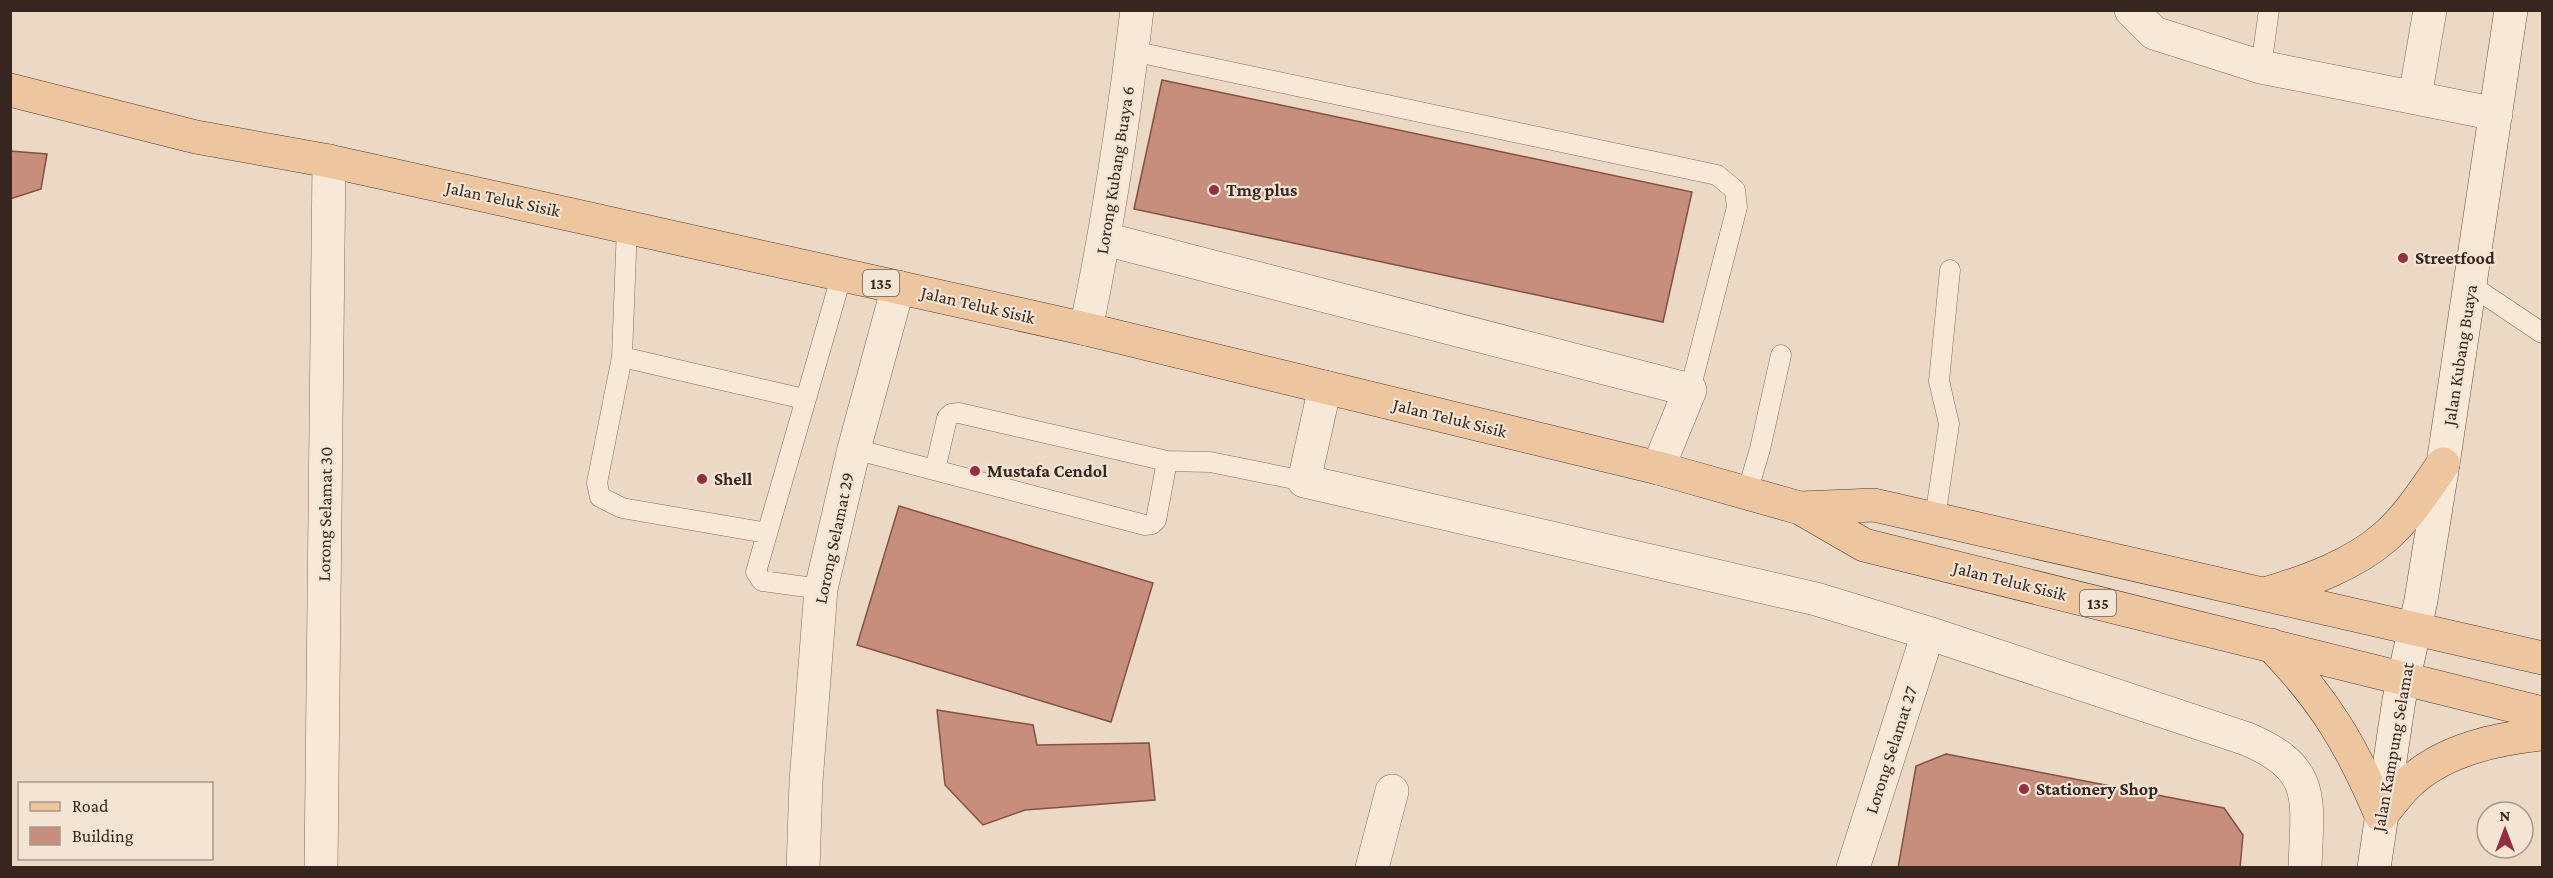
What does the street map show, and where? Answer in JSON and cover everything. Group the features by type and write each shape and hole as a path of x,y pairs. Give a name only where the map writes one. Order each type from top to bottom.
{"main road":[{"name":"Jalan Teluk Sisik","path":"10,90 195,137 328,161 1086,329 1658,468 1800,508 1864,545 2403,679"},
{"path":"2268,593 2309,580 2384,538 2410,510 2443,464"},
{"name":"Jalan Teluk Sisik","path":"1800,508 1874,505 2415,628"},
{"name":"135","path":"2415,628 2542,658"},
{"path":"2271,645 2304,679 2335,722 2360,764 2381,815 2412,780 2442,760 2468,749 2542,734"},
{"name":"135","path":"2403,679 2542,713"}],"street":[{"name":"Lorong Kubang Buaya 6","path":"1086,329 1105,239 1137,10"},
{"path":"2131,10 2154,33 2261,67 2496,114"},
{"path":"2415,97 2430,10"},
{"name":"Jalan Kubang Buaya","path":"2415,628 2472,286 2511,10"},
{"name":"Lorong Selamat 30","path":"321,867 328,161"},
{"path":"1105,239 1690,390 1658,468"},
{"name":"Lorong Selamat 29","path":"803,867 806,782 821,589 854,450 898,287"},
{"path":"1325,387 1304,481 1816,599 1928,633 2275,751 2296,770 2305,795 2304,867"},
{"name":"Jalan Kampung Selamat","path":"2374,867 2403,679 2415,628"},
{"name":"Lorong Selamat 27","path":"1853,867 1928,633"},
{"path":"1372,867 1392,791"}],"lane":[{"path":"2261,67 2269,10"},
{"path":"1132,51 1717,175 1735,190 1737,207 1690,390"},
{"path":"627,226 622,357 597,483 600,497 622,508 767,533"},
{"path":"1935,518 1949,424 1939,381 1950,270"},
{"path":"821,589 762,581 756,572 804,399 842,274"},
{"path":"2472,286 2542,333"},
{"path":"1747,493 1760,449 1780,355"},
{"path":"622,357 804,399"},
{"path":"935,470 947,418 951,414 959,413 1167,461 1210,462 1304,481"},
{"path":"854,450 1144,525 1152,524 1156,520 1167,461"}],"building":[{"path":"1162,80 1692,192 1663,322 1134,209"},
{"path":"10,151 47,154 41,189 10,199"},
{"path":"899,506 1153,583 1111,722 857,645"},
{"path":"937,710 1033,725 1037,745 1149,743 1155,800 1025,810 983,825 945,785"},
{"path":"1946,754 2224,808 2243,835 2240,868 1898,868 1916,766"}],"place":[{"name":"Tmg plus","path":"1214,190"},
{"name":"Streetfood","path":"2403,258"},
{"name":"Mustafa Cendol","path":"975,471"},
{"name":"Shell","path":"702,479"},
{"name":"Stationery Shop","path":"2024,789"}]}
